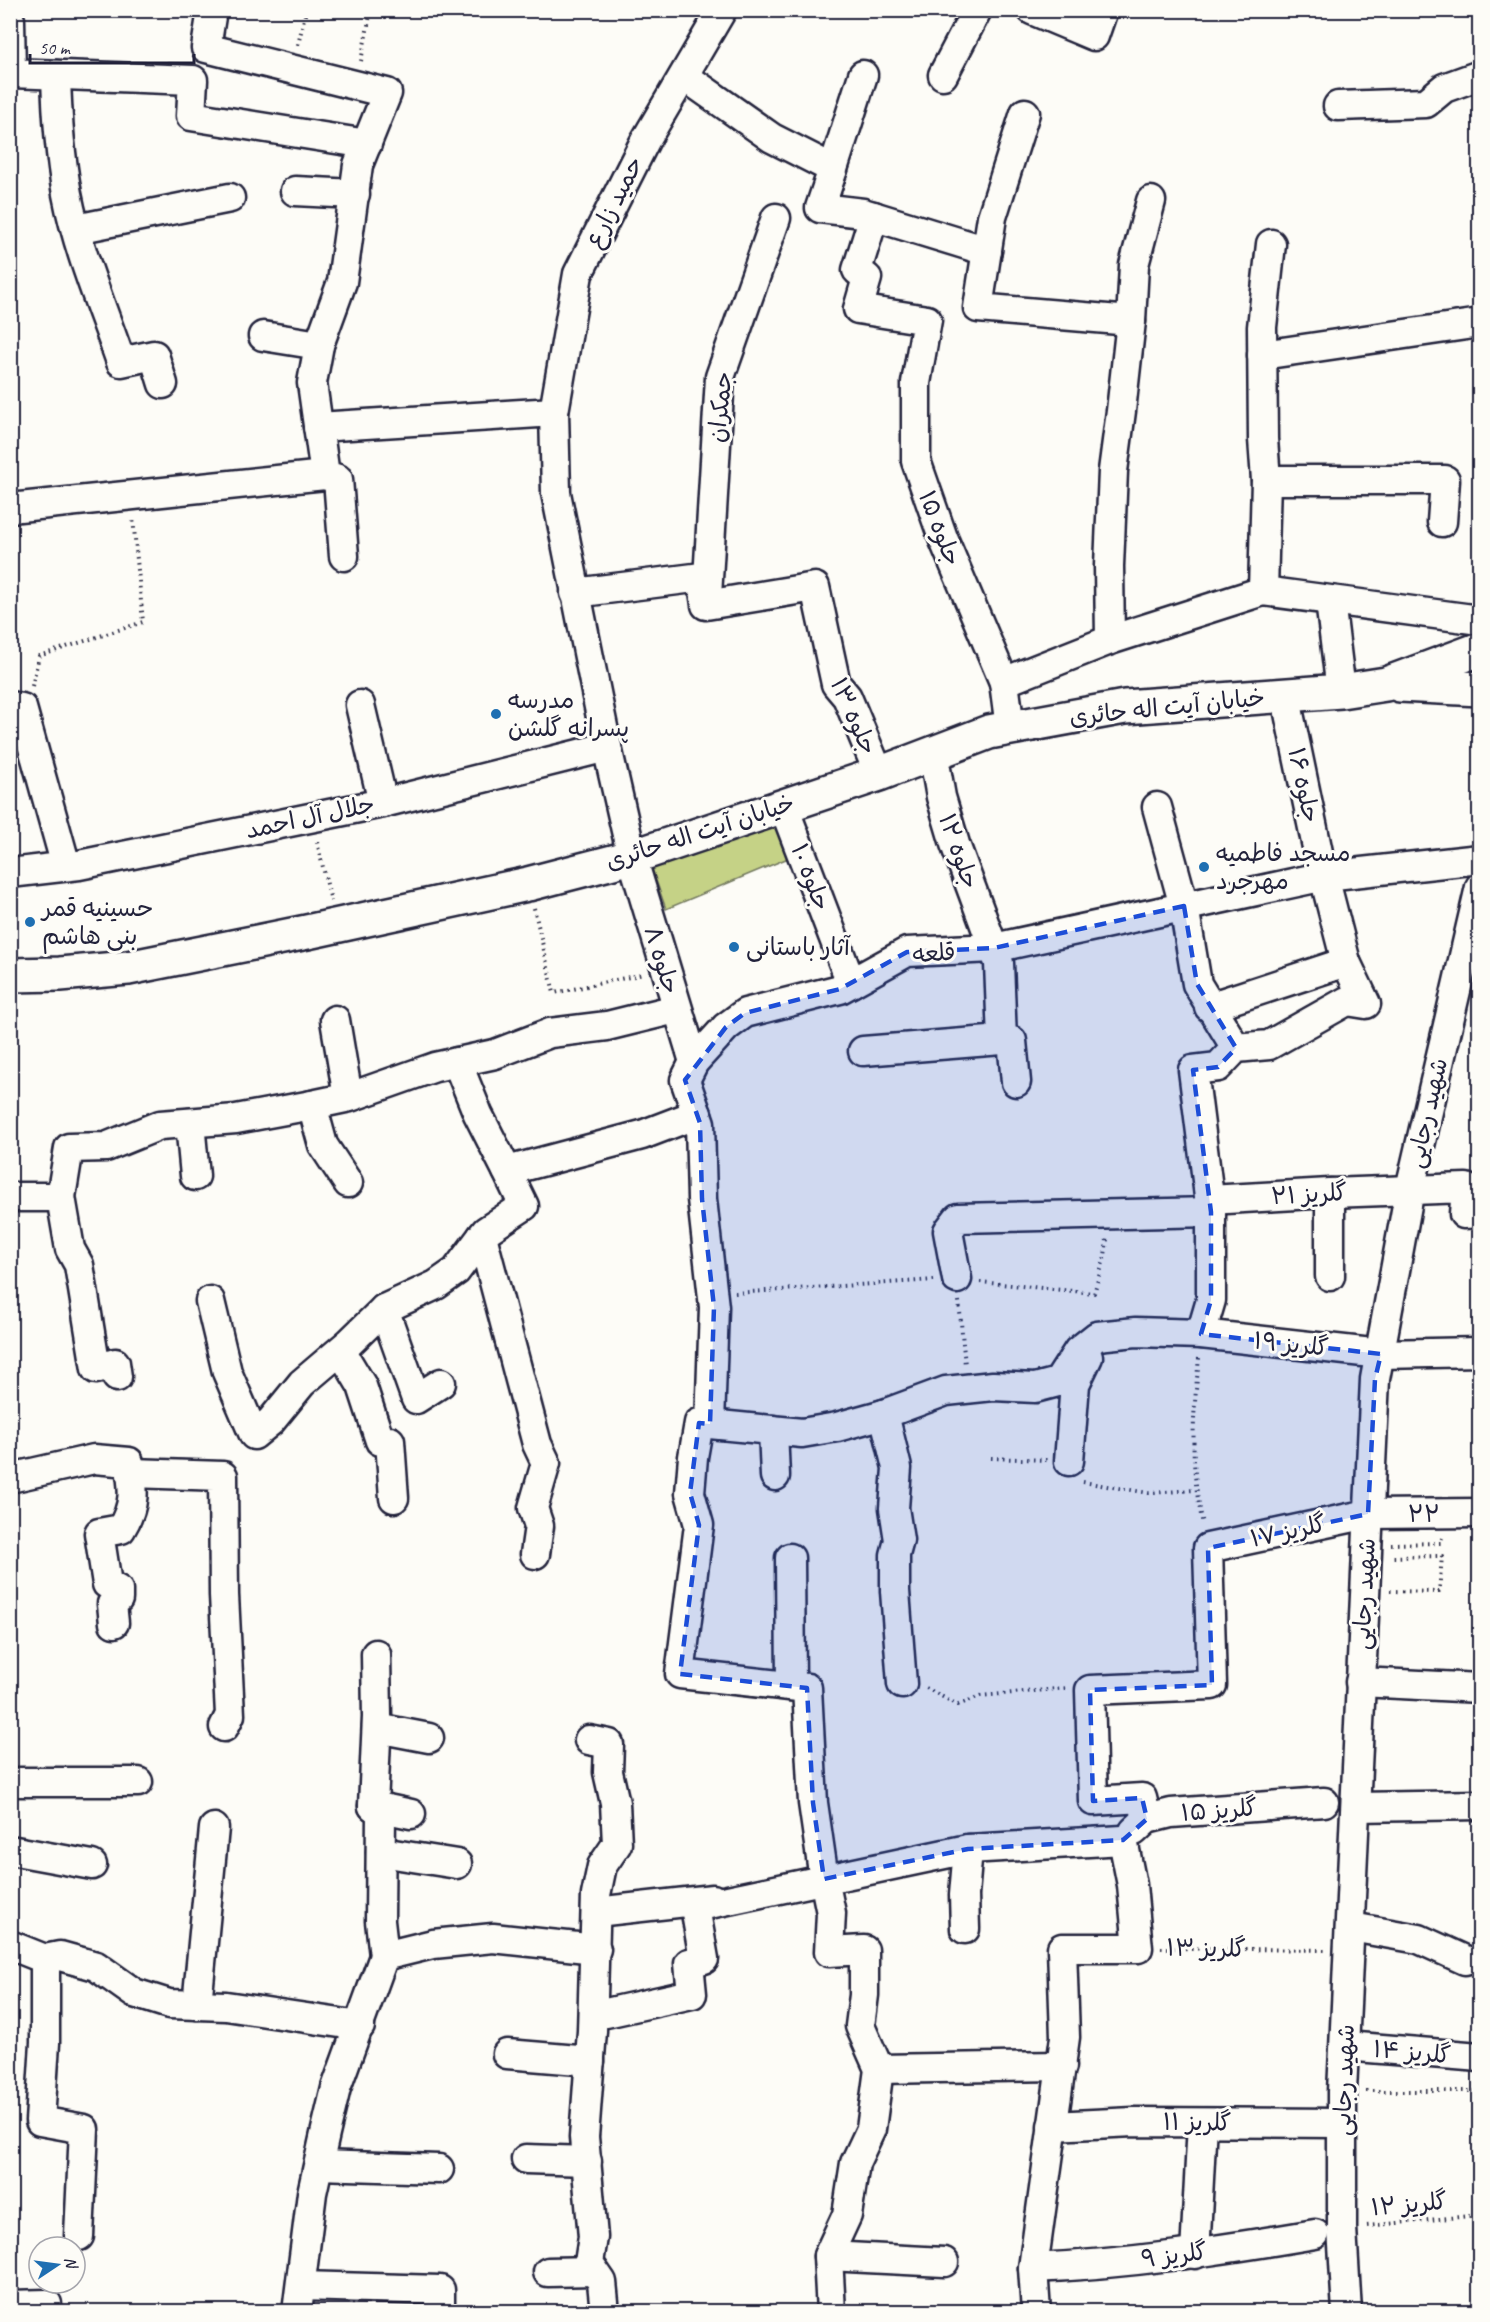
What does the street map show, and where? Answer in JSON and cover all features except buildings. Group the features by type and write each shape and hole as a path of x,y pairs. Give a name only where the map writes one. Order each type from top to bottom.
{"main road":[{"path":"1386,684 1479,649"},
{"name":"خیابان آیت اله حائری","path":"10,975 60,974 128,968 337,926 528,884 632,857 879,774 989,732 1125,707 1341,691 1386,684"},
{"path":"1386,684 1479,689"}],"street":[{"path":"212,10 206,48 387,93 358,165 342,282 319,345 312,382 325,475"},
{"name":"حمید زارع","path":"607,747 556,493 554,412 578,274 645,141 722,10"},
{"path":"943,75 977,10"},
{"path":"1032,10 1094,36 1103,10"},
{"path":"10,20 11,73 193,80 191,116 367,144"},
{"path":"56,75 57,127 67,196 121,362 154,355 163,384"},
{"path":"863,75 820,208 863,213 987,251"},
{"path":"1338,106 1426,103 1444,88 1479,75"},
{"path":"684,76 772,138 833,169"},
{"path":"1025,113 992,217 978,308 1131,321"},
{"path":"295,191 355,194"},
{"path":"76,229 230,198"},
{"path":"1110,640 1109,566 1113,471 1131,321 1134,265 1151,201"},
{"name":"جلوه ۱۵","path":"874,216 857,270 867,278 858,309 927,320 916,383 915,460 943,538 1004,682 1010,728"},
{"name":"جمکران","path":"706,605 720,377 776,218"},
{"path":"1263,591 1266,480 1262,327 1271,243"},
{"path":"1262,355 1479,323"},
{"path":"263,336 319,345"},
{"path":"318,427 554,412"},
{"path":"10,508 325,475 338,479 344,556"},
{"path":"1266,480 1445,480 1442,522"},
{"path":"575,593 702,577 706,605"},
{"name":"جلوه ۱۳","path":"706,605 815,587 836,684 847,697 879,774"},
{"path":"1004,682 1110,640 1263,591 1479,620"},
{"path":"1330,601 1341,691"},
{"name":"جلوه ۱۶","path":"1236,1048 1269,1045 1347,1001 1366,1004 1346,962 1284,694"},
{"path":"360,705 383,803"},
{"path":"16,707 66,866"},
{"name":"جلال آل احمد","path":"10,873 66,866 383,803 607,747"},
{"name":"جلوه ۸","path":"607,747 632,857 676,1009 700,1123 702,1199 714,1306 710,1424"},
{"name":"جلوه ۱۲","path":"933,752 941,797 955,844 999,963 1002,1040"},
{"name":"جلوه ۱۰","path":"783,806 851,983"},
{"path":"1157,807 1184,906 1197,984 1236,1048 1218,1067 1193,1070 1210,1206 1211,1300 1201,1334"},
{"name":"قلعه","path":"690,1071 726,1026 745,1013 840,989 907,952 994,948 1325,876 1479,859"},
{"name":"شهید رجایی","path":"1347,2312 1328,2231 1342,2123 1375,1378 1410,1189 1474,932 1479,887"},
{"path":"1209,1007 1346,962"},
{"path":"117,1377 115,1363 96,1369 79,1265 70,1249 61,1197 69,1148 106,1147 160,1125 236,1119 348,1097 435,1067 495,1054 550,1033 608,1026 676,1009"},
{"path":"335,1020 348,1097"},
{"path":"863,1051 1012,1041 1016,1082"},
{"path":"210,1301 227,1372 255,1435 271,1421 302,1383 384,1309 436,1285 456,1271 486,1231 524,1206 478,1114 457,1062"},
{"path":"312,1105 323,1145 348,1183"},
{"path":"507,1170 642,1135 697,1114"},
{"path":"190,1123 195,1176"},
{"name":"گلریز ۲۱","path":"957,1279 948,1231 958,1218 1109,1215 1330,1193 1466,1188 1464,1214 1479,1213"},
{"path":"1330,1193 1330,1276"},
{"path":"10,1197 61,1197"},
{"path":"482,1236 537,1444 546,1463 533,1508 539,1526 535,1554"},
{"path":"384,1309 416,1399 441,1383"},
{"name":"گلریز ۱۹","path":"1097,1336 1136,1332 1201,1334 1381,1354 1479,1352"},
{"path":"831,2312 828,2256 847,2215 855,2163 871,2129 879,2069 860,2026 864,1995 864,1950 829,1952 831,1914 813,1803 807,1688 680,1674 699,1525 690,1493 699,1423 802,1433 837,1427 884,1414 946,1391 993,1386 1035,1388 1058,1382 1078,1351 1097,1336"},
{"path":"1069,1461 1076,1384 1097,1336"},
{"path":"341,1350 362,1386 380,1441 390,1441 394,1498"},
{"path":"884,1414 897,1468 894,1508 899,1540 895,1555 895,1591 902,1684"},
{"path":"773,1430 775,1476"},
{"path":"17,1473 94,1459 130,1468 226,1468 224,1595 230,1715 224,1727"},
{"path":"114,1623 112,1604 118,1599 118,1590 107,1584 99,1533 121,1529 130,1515 134,1487 130,1468"},
{"name":"۲۲","path":"1368,1514 1479,1513"},
{"name":"گلریز ۱۷","path":"1208,1548 1368,1514"},
{"path":"1147,1819 1142,1798 1093,1801 1090,1690 1212,1685 1208,1548"},
{"path":"790,1558 791,1686"},
{"path":"373,1806 377,1728 376,1654"},
{"path":"1360,1682 1479,1688"},
{"path":"377,1728 429,1738"},
{"path":"589,1740 609,1744 608,1772 615,1803 617,1844 602,1866 596,1895 596,1949 584,2137 592,2237 589,2263 602,2282 605,2312"},
{"path":"10,1782 138,1782"},
{"name":"گلریز ۱۵","path":"1123,1840 1147,1819 1171,1813 1324,1802"},
{"path":"1356,1807 1479,1805"},
{"path":"373,1806 411,1814"},
{"path":"373,1806 381,1813 380,1921 384,1956 336,2088 312,2193 299,2299 440,2290 440,2312"},
{"path":"197,2005 214,1828"},
{"path":"606,2013 692,1994 689,1964 704,1959 695,1907 968,1849 1123,1840 1132,1885 1138,1948"},
{"path":"965,1929 964,1895 968,1849"},
{"path":"10,1850 92,1865"},
{"path":"381,1852 457,1864"},
{"path":"596,1912 745,1896"},
{"path":"384,1956 433,1944 493,1938 596,1949"},
{"path":"1350,1939 1419,1939 1465,1960"},
{"path":"10,1945 45,1959 60,1956 96,1966 134,1993 169,2004 226,2006 360,2026"},
{"name":"گلریز ۱۳","path":"1062,2066 1065,2037 1062,1948 1138,1948"},
{"path":"45,1959 45,2043 40,2121 84,2129 79,2235"},
{"name":"گلریز ۱۴","path":"1345,2046 1479,2057"},
{"path":"507,2054 590,2061"},
{"path":"879,2069 1062,2066 1033,2268 1036,2312"},
{"name":"گلریز ۱۱","path":"1052,2126 1134,2121 1342,2123"},
{"path":"1195,2254 1202,2123"},
{"path":"526,2159 586,2161"},
{"path":"319,2165 439,2169"},
{"name":"گلریز ۹","path":"1033,2268 1195,2254 1328,2231"},
{"path":"828,2256 944,2262"},
{"path":"548,2272 594,2271"},
{"path":"10,2305 46,2304"}],"path":[{"path":"292,69 306,10"},
{"path":"357,86 371,10"},
{"path":"16,707 35,679 39,656 143,622 131,495"},
{"path":"311,818 337,926"},
{"path":"528,884 554,993 664,969"},
{"path":"712,1295 957,1279 1094,1293 1105,1256 1109,1215"},
{"path":"957,1279 967,1389"},
{"path":"1201,1334 1192,1432 1195,1491 1208,1548"},
{"path":"991,1458 1069,1461 1071,1479 1079,1482 1149,1493 1195,1491"},
{"path":"1364,1591 1439,1592 1442,1556 1366,1558"},
{"path":"902,1684 930,1689 958,1705 980,1696 1063,1687 1090,1690"},
{"name":"گلریز ۱۳","path":"1138,1948 1350,1939"},
{"path":"1342,2091 1479,2091"},
{"name":"گلریز ۱۲","path":"1328,2231 1479,2215"}],"highlighted area":[{"path":"1184,906 1197,984 1236,1048 1218,1067 1193,1070 1211,1212 1211,1300 1201,1334 1381,1354 1375,1379 1368,1514 1208,1548 1212,1685 1090,1690 1093,1801 1142,1798 1147,1819 1123,1840 968,1849 824,1879 813,1803 807,1688 680,1674 699,1525 690,1493 699,1423 710,1424 714,1307 702,1199 700,1123 685,1080 726,1027 745,1013 840,989 907,952 994,948"}],"green space":[{"path":"778,825 793,856 666,909 651,866"}],"place":[{"name":"مدرسه پسرانه گلشن","path":"496,714"},
{"name":"مسجد فاطمیه مهرجرد","path":"1204,867"},
{"name":"حسینیه قمر بنی هاشم","path":"30,922"},
{"name":"آثار باستانی","path":"734,947"}]}
